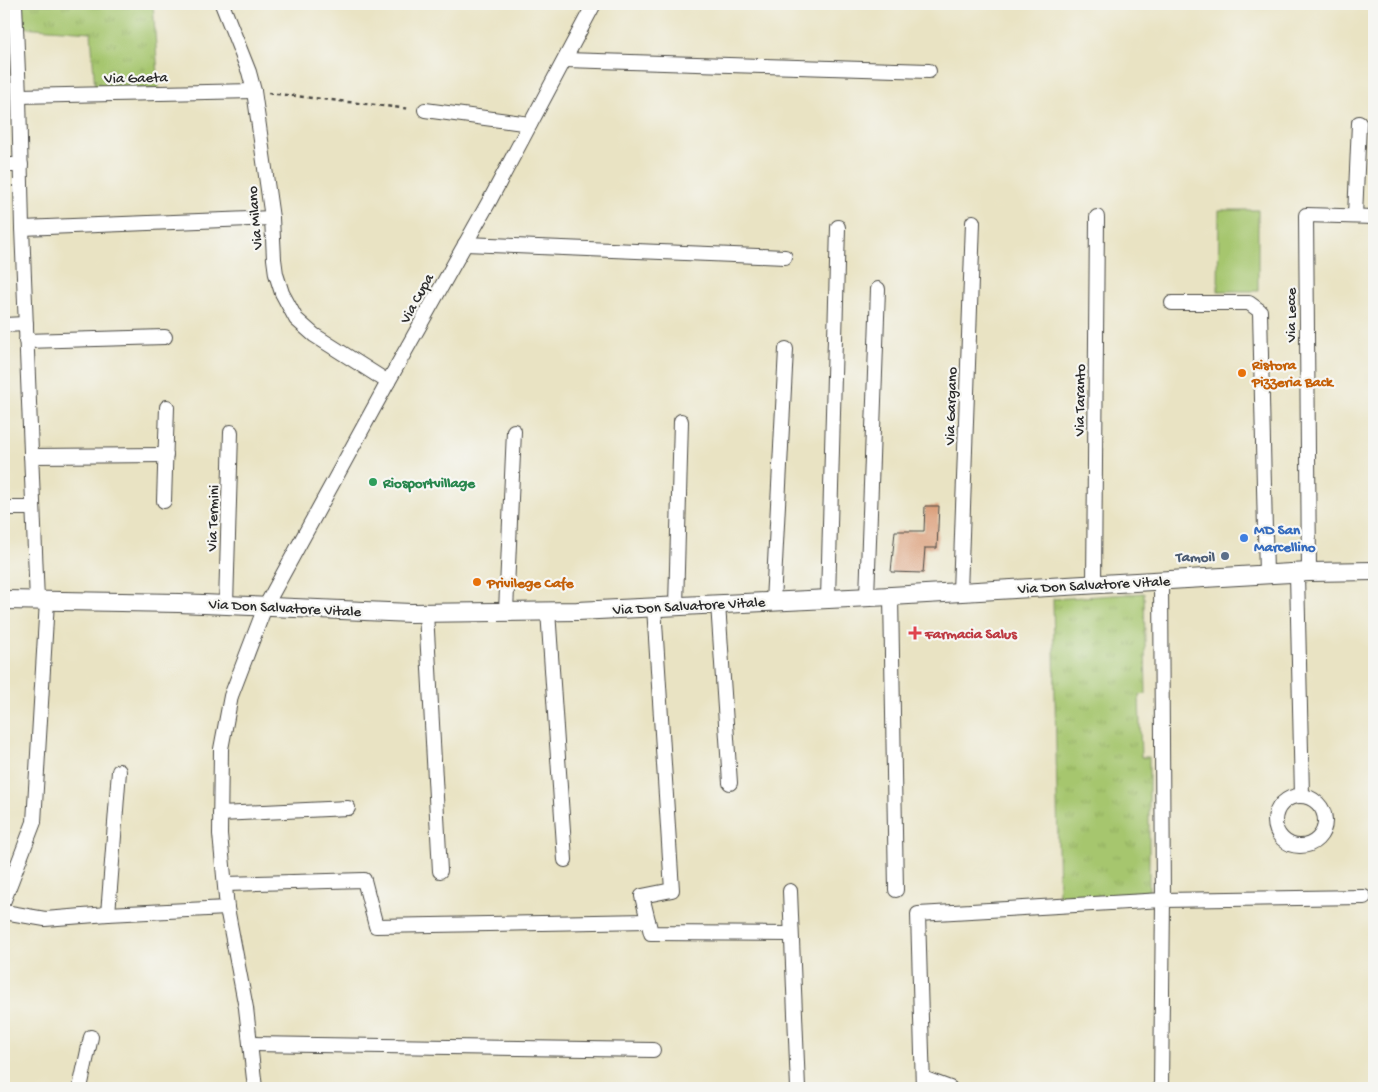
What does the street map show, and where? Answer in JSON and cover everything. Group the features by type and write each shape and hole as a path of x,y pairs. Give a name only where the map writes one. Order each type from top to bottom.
{"street":[{"path":"4,900 34,822 42,601 33,508 22,228 20,96 15,4"},
{"name":"Via Milano","path":"222,4 249,72 254,91 272,218 276,274 282,293 296,319 314,335 388,382"},
{"name":"Via Cupa","path":"255,1088 246,1008 227,908 220,834 221,749 231,696 265,606 465,244 594,4"},
{"path":"565,60 929,71"},
{"name":"Via Gaeta","path":"20,96 254,91"},
{"path":"425,110 530,124"},
{"path":"1355,216 1359,123"},
{"path":"4,165 21,165"},
{"name":"Via Lecce","path":"1303,573 1306,215 1374,217"},
{"name":"Via Taranto","path":"1094,584 1097,217"},
{"path":"22,228 272,218"},
{"name":"Via Gargano","path":"960,592 973,222"},
{"path":"828,599 838,227"},
{"path":"465,244 785,257"},
{"path":"867,597 878,289"},
{"path":"1172,303 1249,303 1260,311 1266,575"},
{"path":"4,325 26,324"},
{"path":"26,341 165,337"},
{"path":"774,602 786,349"},
{"path":"164,501 167,407"},
{"path":"676,606 681,421"},
{"path":"506,611 514,431"},
{"name":"Via Termini","path":"226,605 231,432"},
{"path":"31,456 166,455"},
{"path":"4,508 33,508"},
{"name":"Via Don Salvatore Vitale","path":"4,600 179,602 426,613 548,611 774,602 1303,573 1374,571"},
{"path":"1302,796 1303,573"},
{"path":"1161,581 1163,900 1161,1088"},
{"path":"891,596 896,890"},
{"path":"718,604 730,782"},
{"path":"654,607 672,890 642,896 650,933 792,934"},
{"path":"548,611 565,860"},
{"path":"426,613 440,871"},
{"path":"108,914 119,771"},
{"path":"220,814 348,808"},
{"path":"225,884 364,880 376,926 648,921"},
{"path":"790,891 798,1088"},
{"path":"950,1088 923,1083 918,914 1163,900 1364,896"},
{"path":"4,912 45,919 227,908"},
{"path":"80,1088 91,1037"},
{"path":"250,1044 653,1050"}],"path":[{"path":"254,91 425,110"}],"green space":[{"path":"21,4 153,4 159,89 95,90 91,32 21,27"},
{"path":"1219,210 1258,210 1258,291 1218,291"},
{"path":"1144,593 1146,694 1139,695 1141,757 1149,757 1149,895 1059,899 1053,599"}],"building":[{"path":"925,506 939,506 937,548 925,548 923,573 891,572 895,531 924,531"}],"place":[{"name":"Ristora Pizzeria Back","path":"1242,373"},
{"name":"Riosportvillage","path":"373,482"},
{"name":"MD San Marcellino","path":"1244,538"},
{"name":"Tamoil","path":"1225,556"},
{"name":"Privilege Cafe","path":"477,582"},
{"name":"Farmacia Salus","path":"915,633"}]}
